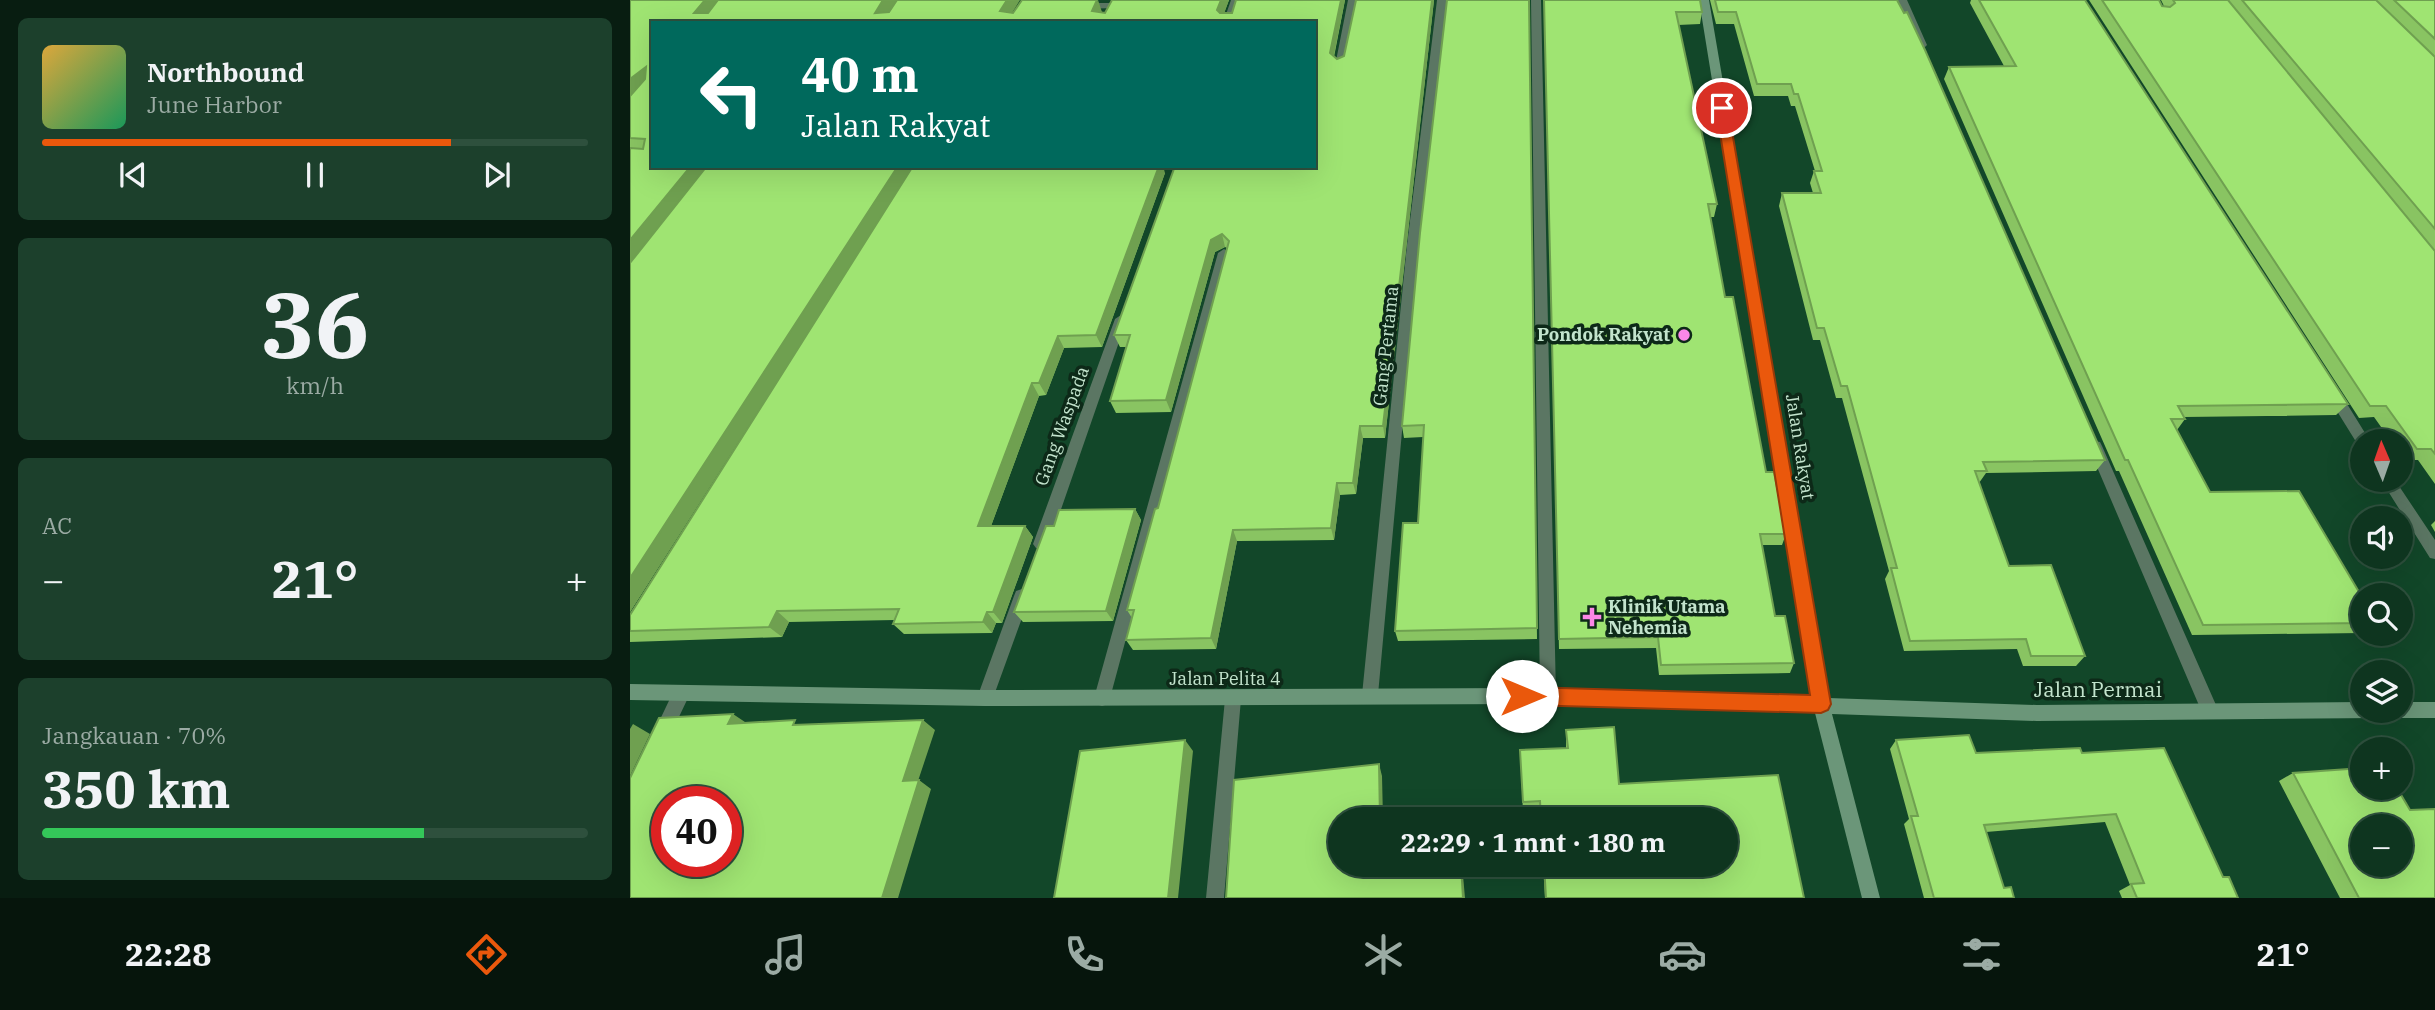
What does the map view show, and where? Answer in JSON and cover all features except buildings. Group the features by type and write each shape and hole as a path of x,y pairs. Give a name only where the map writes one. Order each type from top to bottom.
{"street":[{"path":"1229,21 1236,0"},
{"path":"1340,66 1353,0"},
{"name":"Gang Pertama","path":"1370,695 1413,245 1442,0"},
{"path":"1536,0 1548,696"},
{"name":"Jalan Rakyat","path":"1704,0 1821,704 1871,898"},
{"path":"1902,0 1930,64"},
{"path":"1074,6 1112,7"},
{"path":"1141,168 1174,171"},
{"path":"1102,698 1224,253"},
{"name":"Gang Waspada","path":"1036,556 1125,310"},
{"path":"2326,383 2356,429"},
{"path":"2089,432 2210,711"},
{"path":"2396,492 2435,553"},
{"path":"985,698 1027,582"},
{"name":"Jalan Pelita 4","path":"630,692 985,698 1548,696 1821,704"},
{"path":"653,754 681,694"},
{"path":"1214,898 1233,699"},
{"name":"Jalan Permai","path":"1821,704 2037,713 2350,710"},
{"path":"2413,710 2435,710"}],"place":[{"name":"Pondok Rakyat","path":"1684,335"},
{"name":"Klinik Utama Nehemia","path":"1592,617"}],"route":[{"path":"1522,696 1821,704 1722,108"}]}
